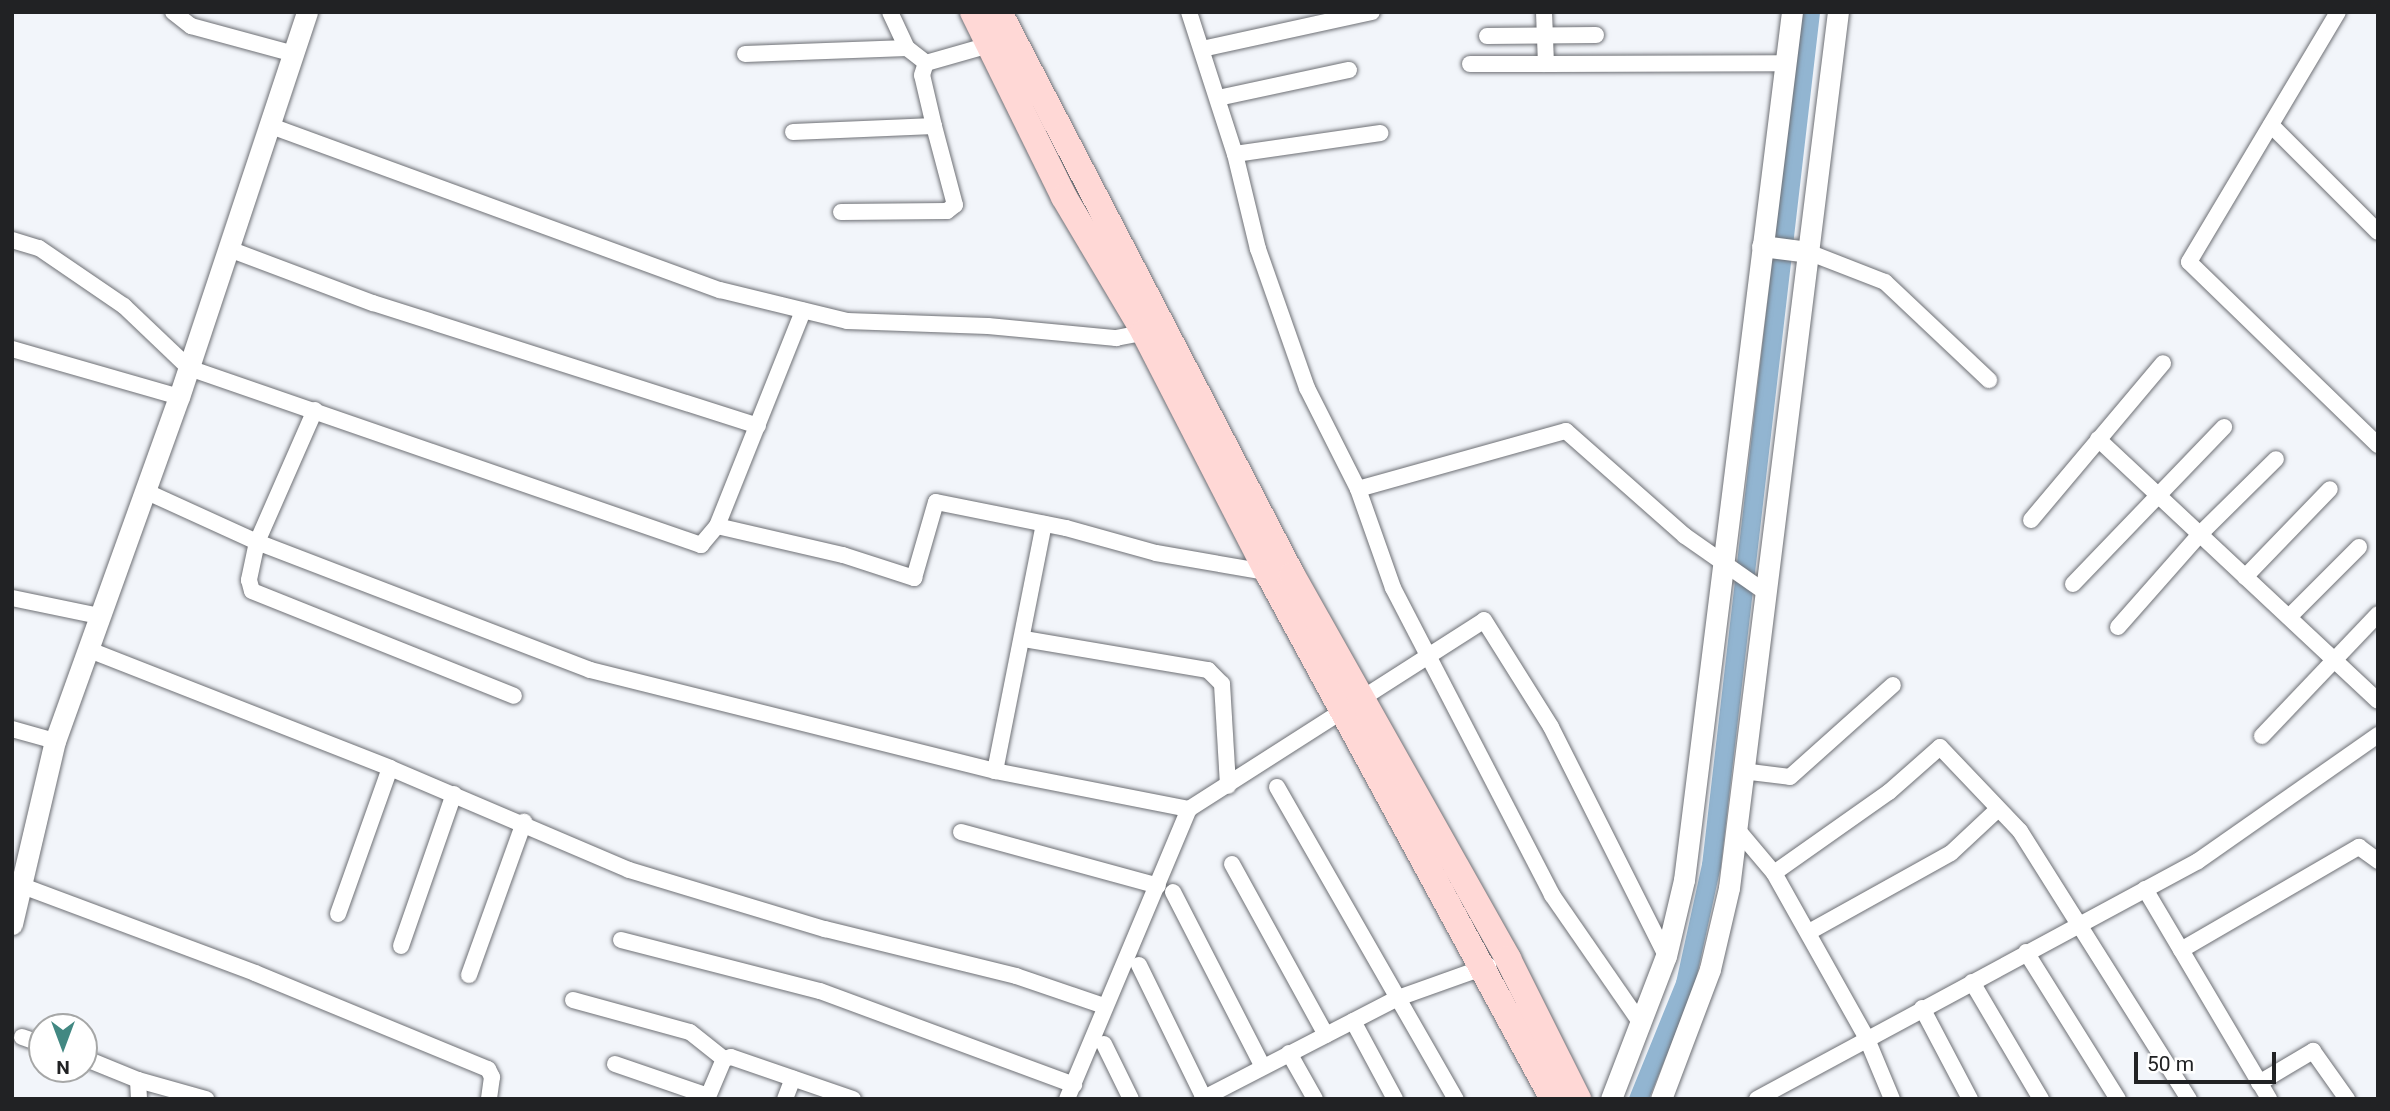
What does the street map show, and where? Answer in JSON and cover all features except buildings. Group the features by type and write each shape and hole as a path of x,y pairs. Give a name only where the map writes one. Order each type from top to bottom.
{"main road":[{"path":"973,12 1000,42 1154,330 1280,574 1353,705 1508,959 1578,1099"},
{"path":"999,12 1000,42"},
{"path":"1353,705 1482,968 1553,1099"}],"street":[{"path":"173,12 191,26 294,54"},
{"path":"12,923 16,883 55,741 179,397 307,12"},
{"path":"890,12 907,48 926,63"},
{"path":"1189,12 1235,155 1258,249 1307,388 1359,489 1393,588 1552,895 1642,1025"},
{"path":"1202,49 1372,12"},
{"path":"1544,12 1546,64"},
{"path":"1611,1099 1642,1025 1666,956 1684,880 1793,12"},
{"path":"1661,1099 1710,969 1729,888 1838,12"},
{"path":"2338,12 2189,262 2378,445"},
{"path":"1487,36 1596,34"},
{"path":"926,63 1000,42"},
{"path":"745,54 907,48"},
{"path":"1469,64 1786,62"},
{"path":"841,212 947,211 955,205 922,75 926,63"},
{"path":"1218,98 1349,70"},
{"path":"793,132 934,125"},
{"path":"2271,125 2378,232"},
{"path":"271,126 720,290 803,311 847,321 988,326 1116,338 1154,330"},
{"path":"1235,155 1380,133"},
{"path":"12,240 39,248 124,306 189,368 701,545 717,526 803,311"},
{"path":"1763,246 1807,252 1885,282 1989,380"},
{"path":"229,249 373,303 758,426"},
{"path":"12,349 179,397"},
{"path":"2031,520 2163,363"},
{"path":"315,410 257,542 249,580 257,595 514,696"},
{"path":"2073,584 2224,427"},
{"path":"1359,489 1566,431 1685,536 1723,560 1765,592"},
{"path":"2098,439 2199,535 2336,658 2378,701"},
{"path":"2118,626 2199,535 2276,459"},
{"path":"2245,577 2330,489"},
{"path":"145,491 257,542 590,670 995,771 1189,809 1483,620 1551,727 1666,956"},
{"path":"717,526 844,555 914,578 936,502 1044,524 1156,553 1280,574"},
{"path":"995,771 1024,639 1044,524"},
{"path":"2289,617 2359,547"},
{"path":"12,598 99,616"},
{"path":"2262,736 2378,614"},
{"path":"1024,639 1208,670 1222,684 1228,786"},
{"path":"87,649 524,822 629,870 825,929 1016,976 1104,1006"},
{"path":"1742,771 1790,777 1893,685"},
{"path":"12,729 55,741"},
{"path":"1757,1099 2198,861 2378,735"},
{"path":"1774,873 1889,792 1940,747 1996,811 2020,831 2189,1099"},
{"path":"338,914 390,768"},
{"path":"1276,787 1455,1099"},
{"path":"401,946 454,794"},
{"path":"621,940 820,992 1071,1092 1104,1006 1165,889 1189,809"},
{"path":"1809,932 1951,853 1996,811"},
{"path":"469,975 524,822"},
{"path":"1736,828 1774,873 1809,932 1867,1039 1892,1099"},
{"path":"961,831 1165,889 1262,1065"},
{"path":"2181,950 2360,847 2378,861"},
{"path":"1233,864 1326,1035"},
{"path":"16,883 255,973 488,1069 492,1077 489,1099"},
{"path":"2145,889 2269,1099"},
{"path":"2026,952 2118,1099"},
{"path":"1139,965 1203,1098 1262,1065 1398,998 1508,959"},
{"path":"1972,982 2041,1099"},
{"path":"573,1000 690,1032 724,1059"},
{"path":"1922,1009 1970,1099"},
{"path":"1353,1021 1395,1099"},
{"path":"22,1037 28,1039"},
{"path":"1104,1044 1131,1099"},
{"path":"2259,1083 2314,1051 2347,1099"},
{"path":"1289,1053 1315,1099"},
{"path":"724,1059 731,1057 853,1099"},
{"path":"615,1064 708,1097 724,1059"},
{"path":"98,1064 138,1080 206,1099"},
{"path":"785,1099 793,1078"},
{"path":"138,1080 139,1099"}],"waterway":[{"path":"1638,1099 1685,983 1711,865 1810,12"}]}
